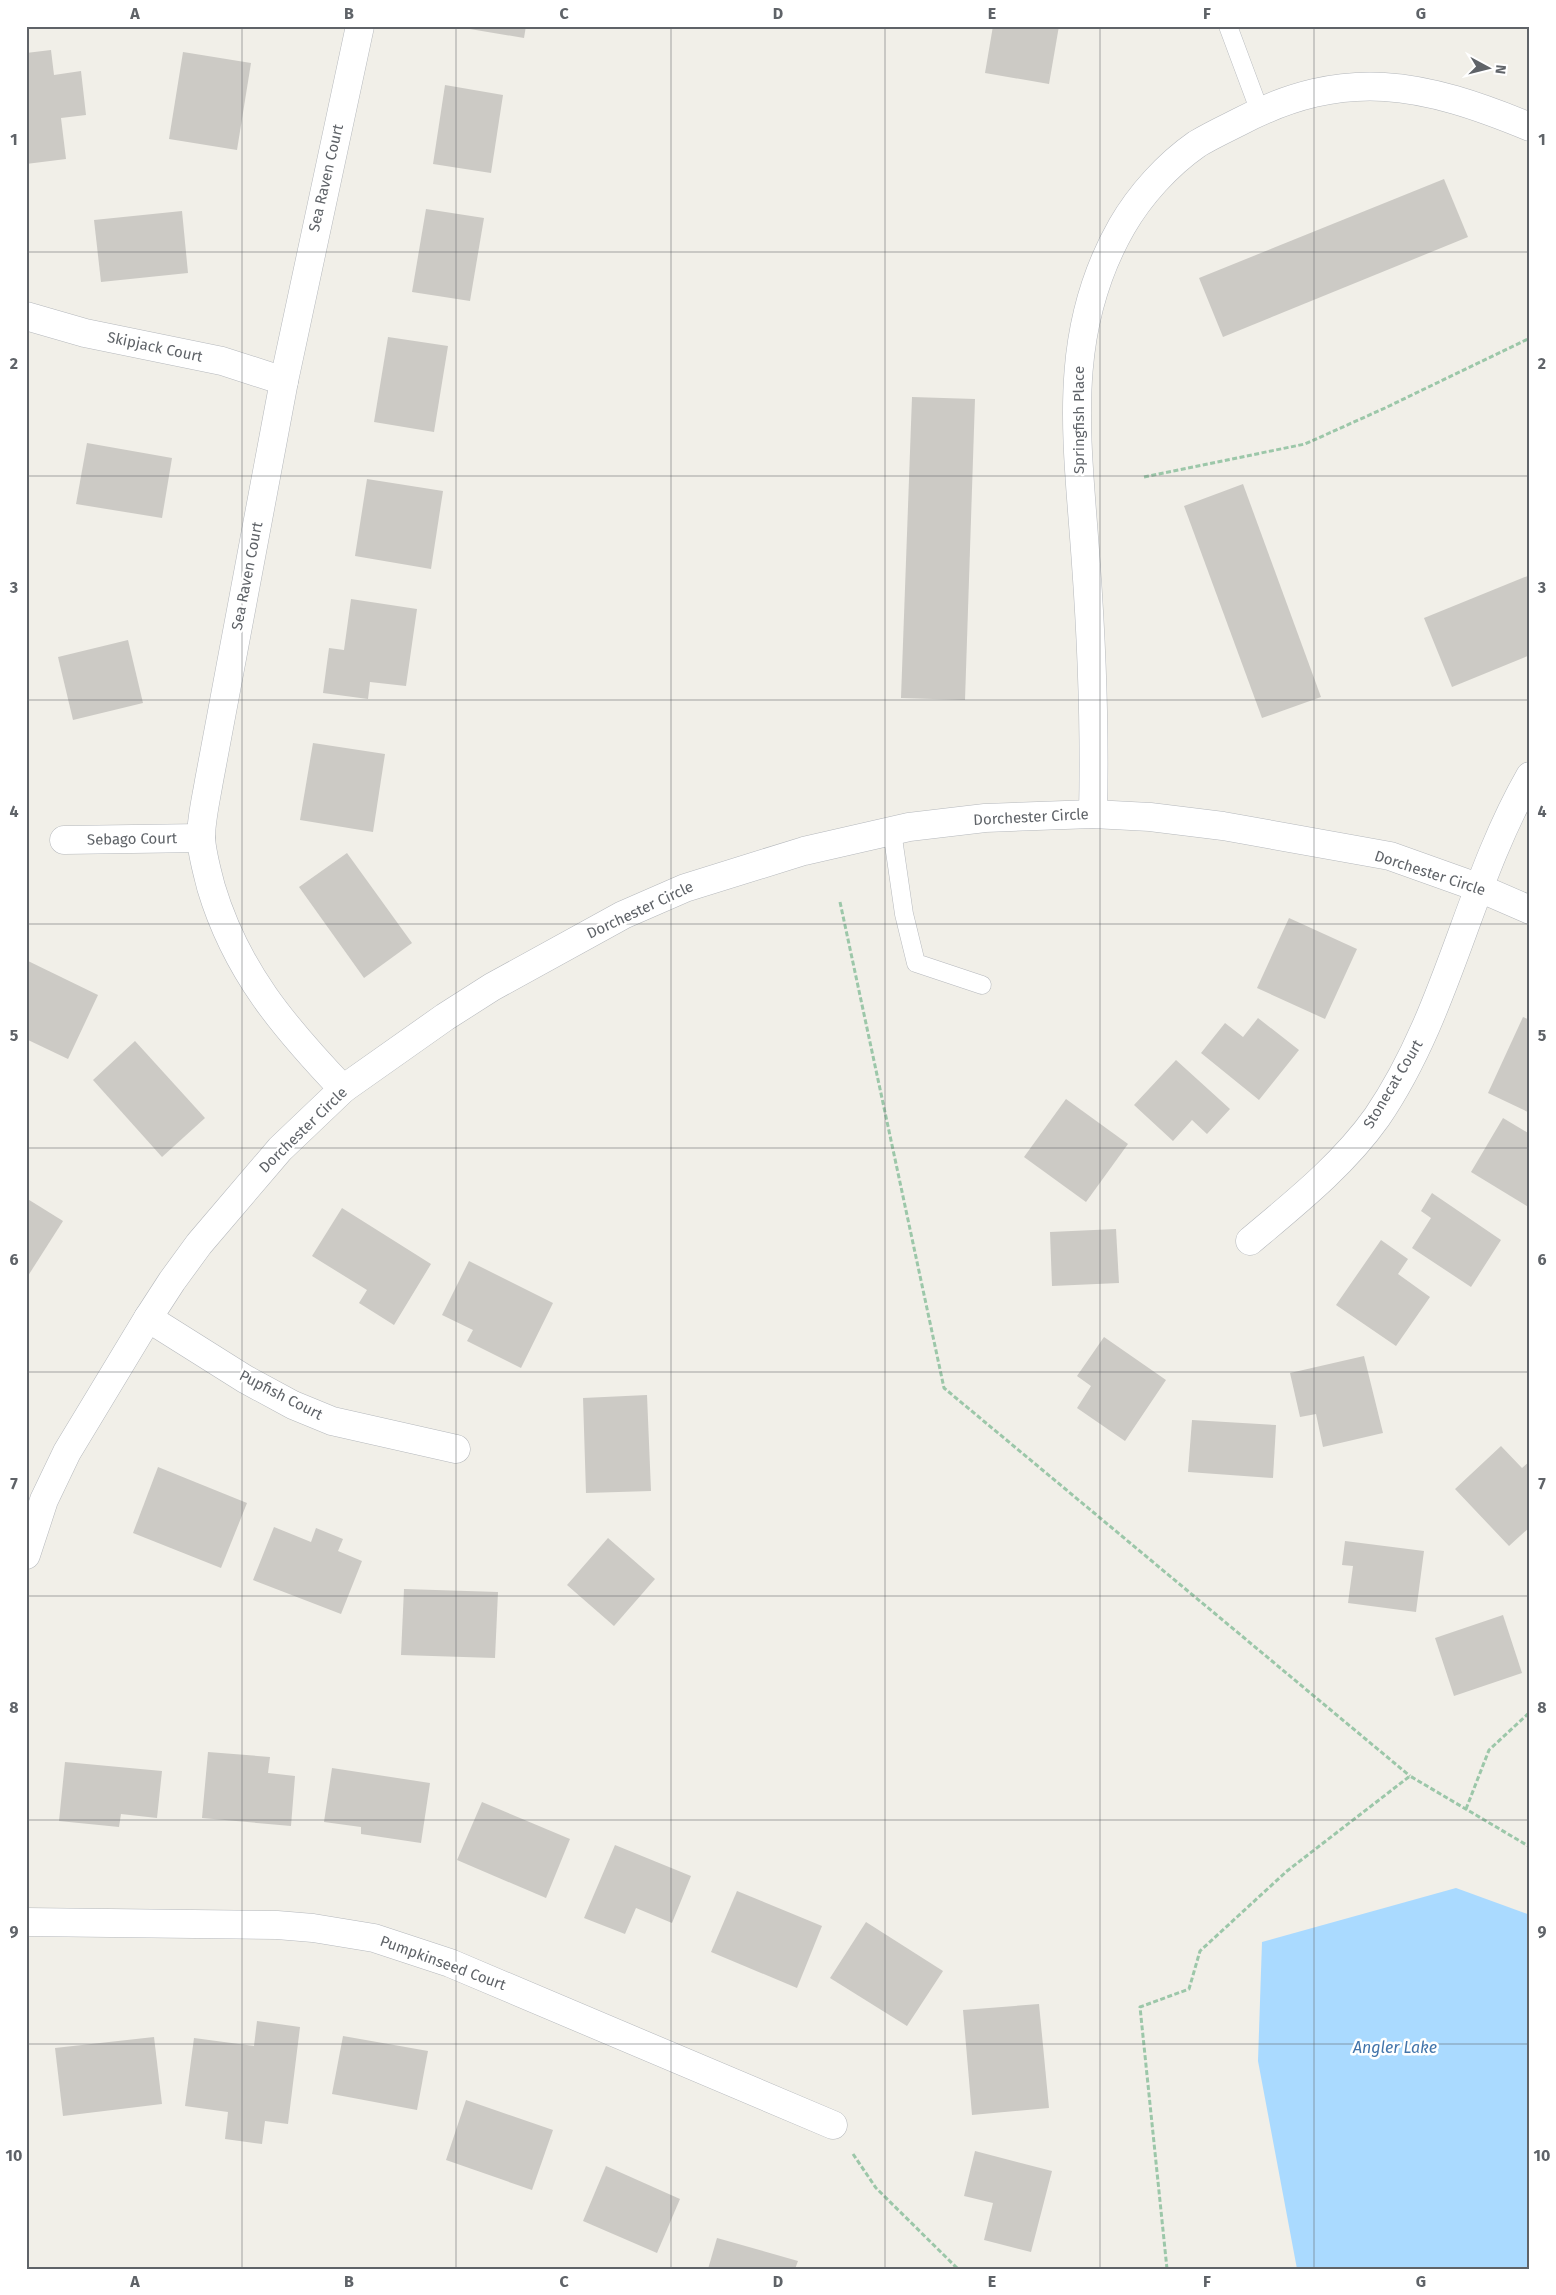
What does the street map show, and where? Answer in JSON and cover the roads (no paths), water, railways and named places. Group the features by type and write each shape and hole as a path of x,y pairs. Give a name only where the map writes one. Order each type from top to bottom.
{"street":[{"name":"Sea Raven Court","path":"343,1090 290,1032 261,993 243,964 217,905 207,872 201,838 209,781 284,381 360,26"},
{"name":"Springfish Place","path":"1093,814 1095,738 1092,650 1076,438 1078,367 1088,302 1105,255 1132,209 1159,177 1197,144 1291,98 1342,87 1374,85 1413,88 1478,106 1530,127"},
{"name":"Skipjack Court","path":"26,316 85,333 222,362 284,381"},
{"path":"1478,887 1514,804 1530,776"},
{"name":"Dorchester Circle","path":"26,1555 44,1500 67,1452 148,1318 172,1281 230,1206 280,1149 343,1090 444,1017 492,987 623,915 684,888 804,851 909,827 985,818 1093,814 1150,817 1280,835 1390,856 1478,887 1530,910"},
{"name":"Sebago Court","path":"64,840 201,838"},
{"name":"Stonecat Court","path":"1250,1241 1352,1150 1377,1116 1415,1051 1432,1011 1478,887"},
{"name":"Pupfish Court","path":"148,1318 245,1379 293,1405 332,1420 456,1449"},
{"name":"Pumpkinseed Court","path":"26,1922 277,1925 313,1928 374,1938 450,1963 833,2124"}],"lane":[{"path":"1228,26 1260,112"},
{"path":"892,831 904,914 916,963 982,985"}],"water":[{"name":"Angler Lake","path":"1456,1888 1530,1915 1530,2269 1297,2269 1258,2061 1262,1942"}]}
